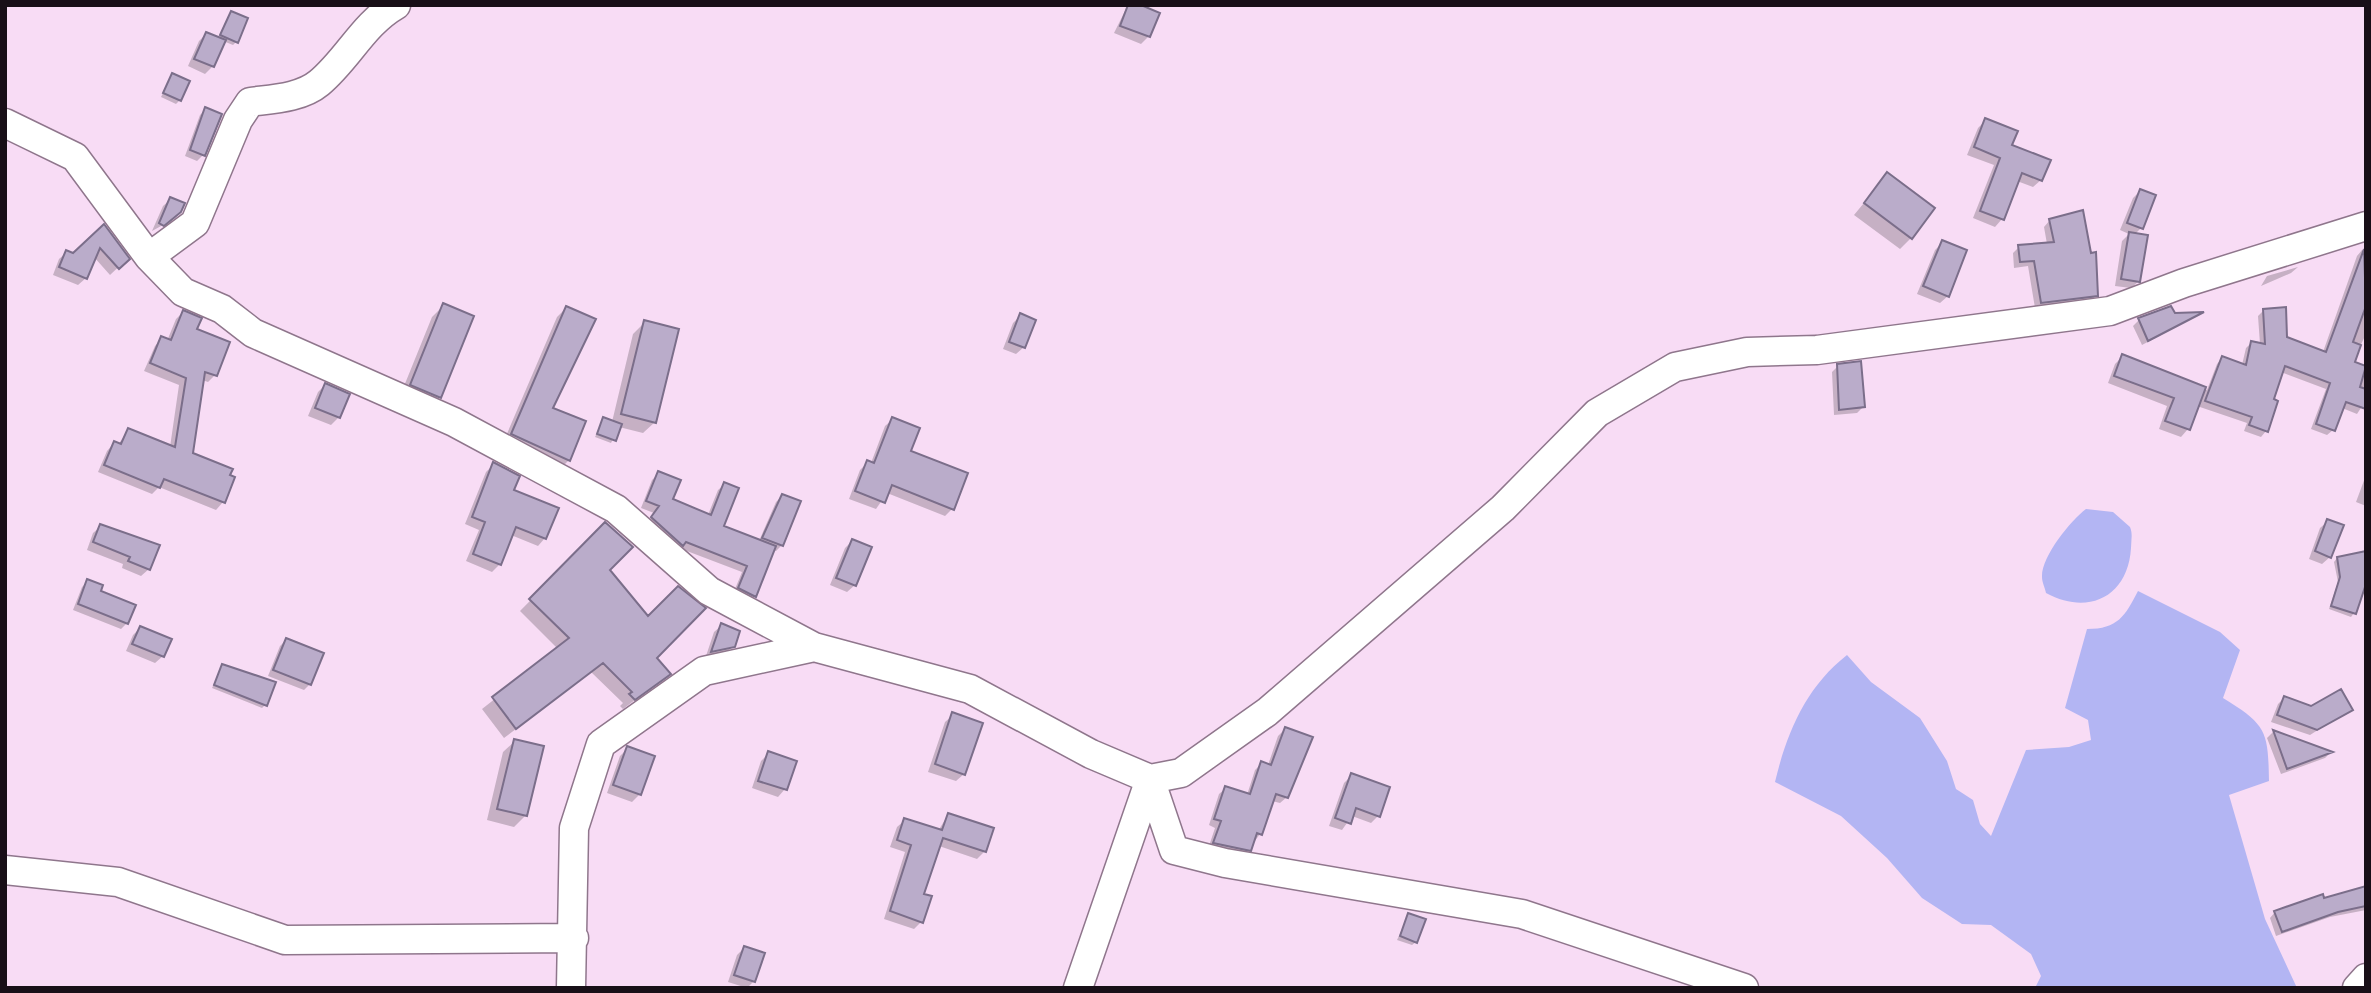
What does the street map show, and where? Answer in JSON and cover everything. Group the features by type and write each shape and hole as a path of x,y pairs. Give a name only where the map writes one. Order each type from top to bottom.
{"street":[{"path":"149,257 195,223 239,120 250,102 294,96 318,84 376,17 397,5"},
{"path":"5,123 75,157 149,257 183,292 222,309 253,333 454,422 616,509 709,591 814,647 970,689 1091,754 1150,779 1181,773 1268,712 1503,508 1597,413 1675,367 1747,352 1817,350 2110,311 2184,283 2366,226"},
{"path":"571,988 574,828 601,744 704,671 814,647"},
{"path":"1078,988 1150,779"},
{"path":"1150,779 1174,850 1226,863 1521,914 1744,988"},
{"path":"5,870 118,882 285,940 574,938"},
{"path":"2357,988 2366,978"}],"water":[{"path":"2086,509 2113,512 2130,527 2131,548 2128,565 2114,590 2091,602 2077,603 2046,593 2042,577 2046,559 2065,530"},
{"path":"2138,591 2220,632 2240,650 2223,698 2249,715 2262,731 2268,751 2269,781 2229,795 2265,919 2297,988 2035,988 2041,976 2031,954 1991,925 1962,924 1922,898 1887,858 1841,816 1775,782 1792,728 1809,696 1820,681 1847,655 1871,682 1920,718 1947,761 1956,789 1973,800 1980,824 1991,836 2026,750 2069,747 2091,740 2088,720 2065,708 2087,629 2113,624 2124,614"}],"building":[{"path":"1128,5 1141,5 1160,13 1150,37 1120,26"},
{"path":"231,11 248,18 238,43 220,35"},
{"path":"206,32 226,40 214,67 194,59"},
{"path":"172,73 190,81 181,101 163,93"},
{"path":"205,107 222,114 205,156 190,150"},
{"path":"1985,118 2018,131 2012,145 2051,160 2042,181 2022,173 2004,220 1980,211 2000,158 1974,147"},
{"path":"1887,172 1935,208 1912,239 1864,203"},
{"path":"2140,189 2156,195 2143,229 2127,223"},
{"path":"170,197 185,203 181,212 164,226 159,223"},
{"path":"2083,210 2091,253 2096,252 2098,296 2041,303 2034,261 2020,262 2018,245 2054,242 2049,219"},
{"path":"104,224 130,259 119,269 100,248 87,279 59,267 66,250 73,253"},
{"path":"2129,232 2148,235 2140,282 2121,279"},
{"path":"1942,240 1967,250 1949,297 1923,286"},
{"path":"2364,249 2366,306 2353,342 2361,345 2355,362 2366,366 2360,387 2366,389 2366,409 2346,402 2335,431 2316,424 2330,383 2285,366 2274,399 2278,401 2268,432 2249,425 2252,417 2205,401 2222,356 2246,365 2251,341 2265,344 2263,309 2286,307 2287,337 2326,352"},
{"path":"443,303 474,316 441,398 410,385"},
{"path":"566,306 596,319 553,408 586,421 570,461 511,434"},
{"path":"2171,306 2175,313 2204,312 2148,341 2138,318"},
{"path":"183,310 202,318 197,329 230,342 217,376 205,372 193,453 233,469 230,475 235,477 225,503 164,479 160,488 104,465 114,441 121,444 128,428 175,447 186,378 150,363 161,336 171,340"},
{"path":"1020,313 1036,320 1025,348 1009,342"},
{"path":"644,320 679,329 656,423 621,414"},
{"path":"2122,354 2206,387 2190,430 2165,421 2174,398 2114,376"},
{"path":"1861,361 1865,407 1839,410 1837,364"},
{"path":"325,383 350,394 340,418 315,408"},
{"path":"603,417 622,424 616,441 597,434"},
{"path":"892,417 920,428 911,451 968,473 954,510 892,485 885,503 855,491 867,460 874,463"},
{"path":"493,462 520,476 514,490 559,508 546,539 516,527 501,565 473,554 485,522 472,517"},
{"path":"658,471 681,480 673,499 711,515 724,482 739,488 724,526 776,546 756,597 738,588 747,566 686,542 683,546 651,517 659,506 646,501"},
{"path":"782,494 801,501 783,546 762,538"},
{"path":"2327,519 2344,525 2331,558 2315,551"},
{"path":"605,522 633,547 610,570 648,616 678,586 706,608 657,658 671,674 635,700 629,694 632,692 603,663 516,729 492,697 569,638 529,599"},
{"path":"100,524 160,545 150,570 128,561 130,557 93,542"},
{"path":"852,539 872,547 856,586 836,578"},
{"path":"2366,551 2366,584 2356,614 2331,606 2340,577 2337,557"},
{"path":"87,579 103,585 101,591 136,605 128,624 78,604"},
{"path":"721,623 740,631 735,647 711,652"},
{"path":"140,626 172,639 164,657 132,644"},
{"path":"286,638 324,653 311,685 273,670"},
{"path":"222,664 276,682 267,706 214,685"},
{"path":"2341,689 2353,710 2317,730 2277,715 2284,696 2311,706"},
{"path":"952,712 983,723 965,775 935,764"},
{"path":"1285,727 1313,737 1288,798 1276,794 1262,835 1257,833 1251,851 1213,843 1221,821 1214,819 1225,786 1250,794 1261,761 1271,765"},
{"path":"2273,730 2333,752 2287,769"},
{"path":"514,739 544,746 527,816 497,809"},
{"path":"627,746 655,756 641,795 613,785"},
{"path":"768,751 797,761 787,790 758,781"},
{"path":"1351,773 1390,787 1380,817 1356,808 1351,824 1335,818"},
{"path":"948,813 994,828 986,852 943,838 924,894 932,896 923,923 890,911 911,845 897,840 904,818 942,830"},
{"path":"2366,886 2366,906 2338,912 2282,932 2274,911 2323,894 2324,898"},
{"path":"1408,913 1426,919 1417,943 1400,936"},
{"path":"744,946 765,953 755,982 734,975"}]}
